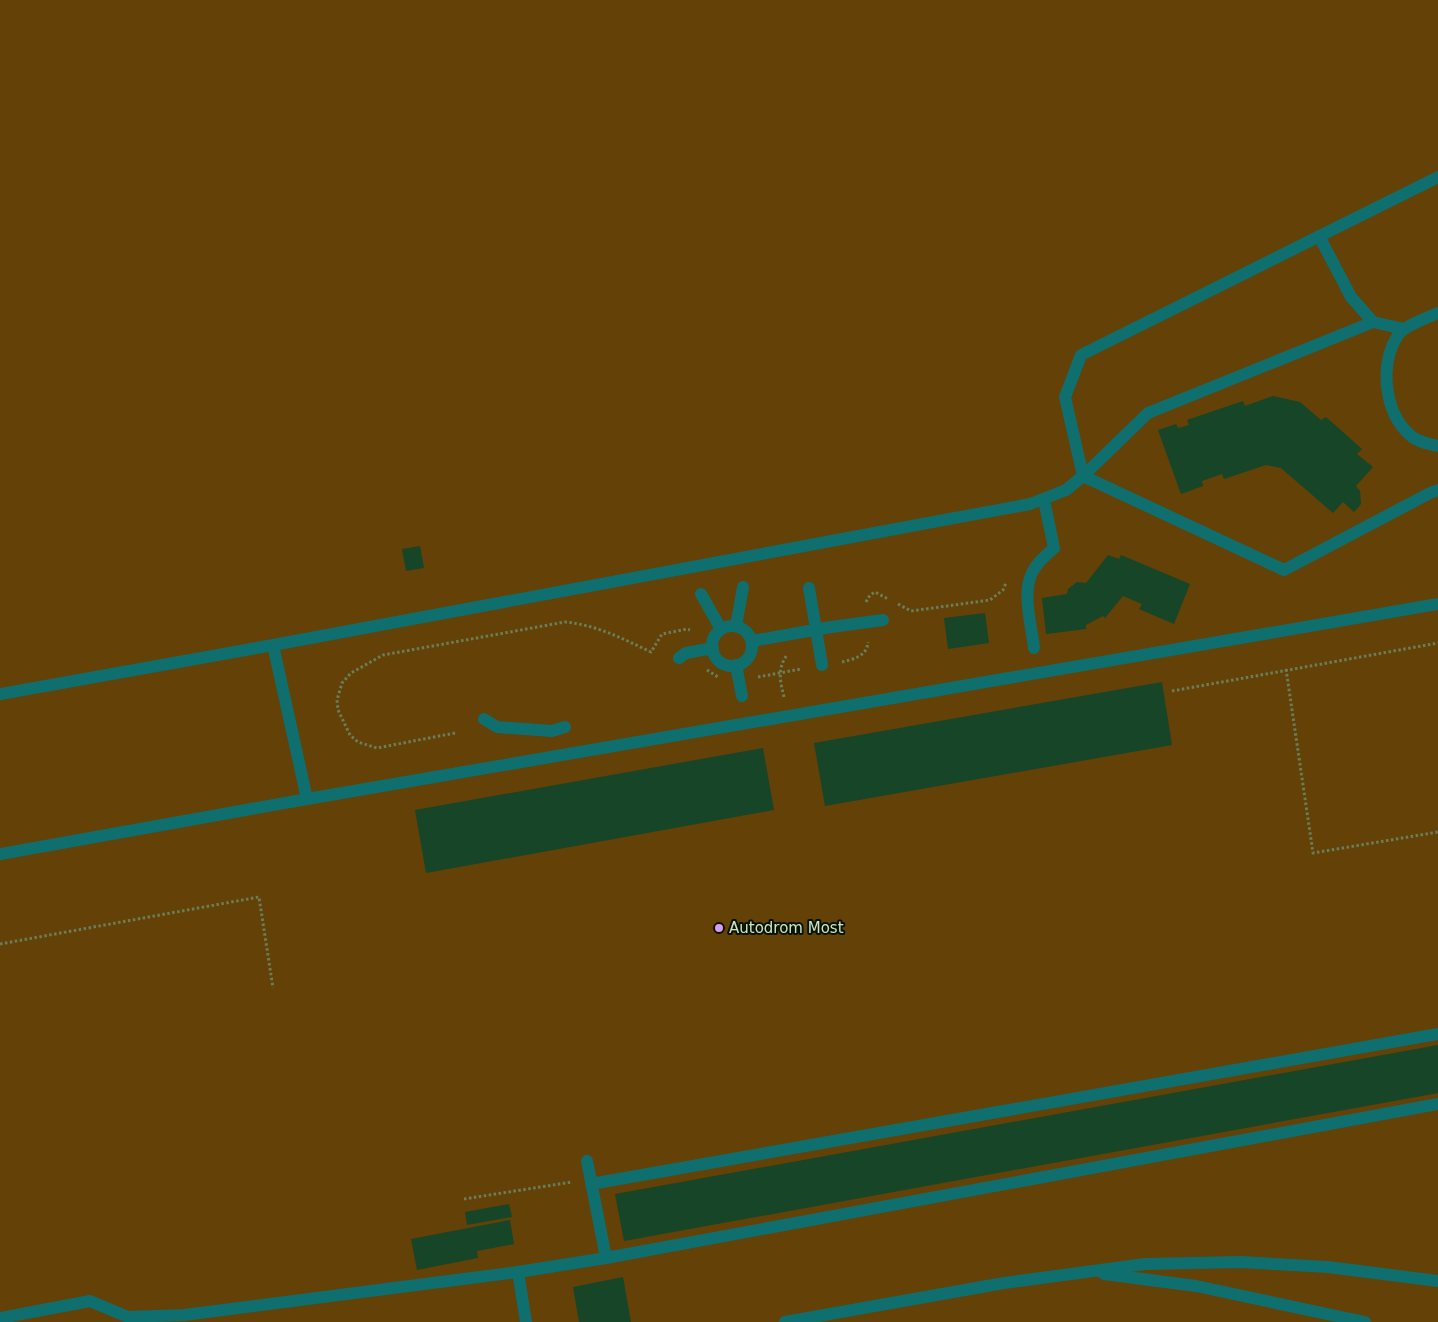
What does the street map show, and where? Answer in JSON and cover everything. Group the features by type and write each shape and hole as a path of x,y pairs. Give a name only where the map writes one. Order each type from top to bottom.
{"street":[{"path":"1083,476 1065,397 1081,355 1438,176"},
{"path":"1319,236 1351,297 1374,322 1404,329"},
{"path":"1438,313 1404,329 1398,335 1390,351 1387,369 1387,388 1390,406 1397,420 1410,436 1427,444 1438,446"},
{"path":"0,694 1030,504 1066,490 1083,476 1148,412 1374,322"},
{"path":"1083,476 1284,570 1430,492 1438,490"},
{"path":"1034,648 1027,593 1030,577 1040,560 1054,548 1044,500"},
{"path":"736,626 744,587"},
{"path":"809,588 822,665"},
{"path":"701,594 721,629"},
{"path":"0,854 306,799 1438,604"},
{"path":"752,641 883,620"},
{"path":"736,626 747,632 752,641 752,650 745,661 736,665 726,665 716,656 713,648 714,638 721,629 736,626"},
{"path":"273,645 306,799"},
{"path":"679,658 686,653 713,648"},
{"path":"736,665 742,696"},
{"path":"484,719 497,727 552,731 565,727"},
{"path":"591,1182 1438,1034"},
{"path":"0,1318 90,1301 128,1317 184,1315 518,1272 606,1258 1438,1104"},
{"path":"587,1160 606,1258"},
{"path":"785,1322 1004,1283 1145,1264 1241,1262 1328,1267 1438,1281"},
{"path":"518,1272 526,1322"},
{"path":"1086,1272 1196,1286 1365,1322"}],"path":[{"path":"455,734 377,748 362,744 350,736 338,710 337,700 342,683 352,673 383,655 565,622 583,624 609,632 652,652 662,634 688,629 692,631"},
{"path":"1172,690 1438,643"},
{"path":"788,716 780,666 786,656 794,651"},
{"path":"1286,670 1313,853 1438,832"},
{"path":"0,944 259,897 273,988"},
{"path":"464,1198 591,1182"}],"shaded area":[{"name":"Autodrom Most","path":"0,0 1438,0 1438,1322 0,1322"}],"building":[{"path":"1273,396 1300,402 1321,420 1326,417 1362,449 1357,454 1373,467 1356,486 1360,491 1361,504 1354,512 1343,502 1333,513 1281,468 1266,465 1224,479 1222,474 1202,481 1203,486 1181,494 1158,430 1176,424 1178,428 1189,425 1187,420 1243,401 1245,406"},
{"path":"420,546 424,568 406,571 402,549"},
{"path":"1108,555 1119,559 1121,555 1190,584 1174,624 1139,609 1142,604 1123,596 1105,618 1103,616 1086,625 1086,629 1046,634 1042,598 1067,594 1068,589 1077,582 1086,583"},
{"path":"985,613 989,643 948,649 944,618"},
{"path":"1162,682 1172,745 825,806 814,743"},
{"path":"763,748 774,810 426,873 415,810"},
{"path":"1438,1045 1438,1093 624,1241 615,1194"},
{"path":"509,1204 512,1217 467,1225 465,1212"},
{"path":"510,1220 514,1244 477,1251 478,1258 417,1270 411,1239"},
{"path":"623,1277 631,1322 579,1322 573,1287"}],"place":[{"name":"Autodrom Most","path":"719,928"}]}
